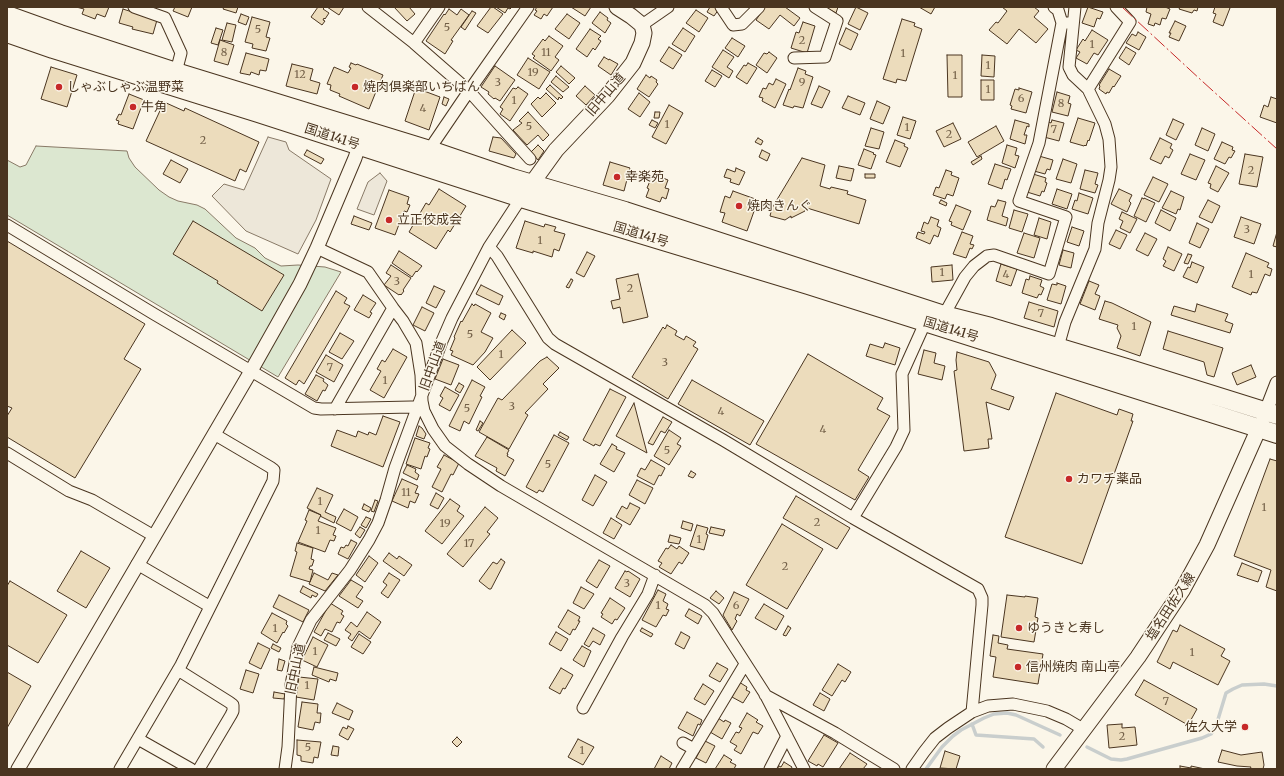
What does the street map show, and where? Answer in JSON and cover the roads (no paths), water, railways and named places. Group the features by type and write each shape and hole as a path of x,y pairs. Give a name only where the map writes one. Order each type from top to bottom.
{"highway":[{"name":"国道141号","path":"7,15 176,72 362,138 521,198 808,285 1277,434"},
{"name":"国道141号","path":"7,33 53,49 258,113 362,138 430,150 532,184 625,211 944,315 1058,347 1271,413"}],"main road":[{"path":"617,7 642,25"},
{"name":"旧中山道","path":"521,198 556,150 607,96 633,63 642,43 644,33 642,25"},
{"name":"塩名田佐久線","path":"1054,769 1138,657 1162,623 1191,575 1207,545 1259,428"}],"street":[{"path":"134,7 165,18 181,53 176,72"},
{"path":"368,7 414,43 469,91 530,159"},
{"path":"414,43 440,7"},
{"path":"430,150 528,7"},
{"path":"642,25 668,7"},
{"path":"721,7 733,25 742,24 759,7"},
{"path":"794,58 825,57 837,21 815,7"},
{"path":"1054,7 1068,23 1069,67 1073,75 1088,89 1105,124 1109,139 1111,161 1110,173 1098,223 1095,249 1065,322 1058,347"},
{"path":"944,315 965,277 974,266 987,256 994,255 1049,274 1066,217 1019,201 1039,143 1068,23 1075,7"},
{"path":"1088,89 1130,22 1116,7"},
{"path":"18,769 251,371 300,284 317,248 362,138"},
{"name":"旧中山道","path":"285,769 288,747 291,685 298,647 311,620 350,570 369,540 378,522 386,500 394,468 452,318 489,247 521,198"},
{"path":"7,224 154,314 314,408 321,410 406,407 419,402"},
{"path":"489,247 548,338 556,344 723,440 853,518 978,589 982,598 982,605 972,712"},
{"path":"317,248 368,272 404,321 416,343 421,375 419,402 433,429 445,446 456,456 508,490 705,605 712,613 765,694 804,769"},
{"path":"335,409 393,308"},
{"path":"853,518 896,447 904,430 902,374 925,323"},
{"path":"1259,428 1271,413 1277,383"},
{"path":"120,769 178,670 273,481 274,470 214,434"},
{"path":"7,453 69,491 92,500 154,536"},
{"path":"137,564 210,606"},
{"path":"583,708 622,637 648,594 655,575"},
{"path":"682,769 745,664"},
{"path":"178,670 230,702 233,706 231,715 199,769"},
{"path":"765,694 835,733 894,769"},
{"path":"912,769 936,738 948,728 972,712 988,706 1012,704 1047,711 1066,719 1083,729"},
{"path":"770,769 787,736"},
{"path":"138,739 191,769"},
{"path":"683,743 694,749"}],"waterway":[{"path":"1087,747 1111,759 1121,760 1202,738 1211,734 1216,726 1226,693 1242,685 1264,684 1277,686"},
{"path":"926,769 942,747 953,736 961,730 994,714 1007,713 1016,715 1060,735"},
{"path":"972,724 976,735 1034,739 1043,747"}],"place":[{"name":"しゃぶしゃぶ温野菜","path":"59,87"},
{"name":"焼肉倶楽部いちばん","path":"355,87"},
{"name":"牛角","path":"133,107"},
{"name":"幸楽苑","path":"617,177"},
{"name":"焼肉きんぐ","path":"739,206"},
{"name":"立正佼成会","path":"389,220"},
{"name":"カワチ薬品","path":"1069,479"},
{"name":"ゆうきと寿し","path":"1019,628"},
{"name":"信州焼肉 南山亭","path":"1018,667"},
{"name":"佐久大学","path":"1245,727"}]}
